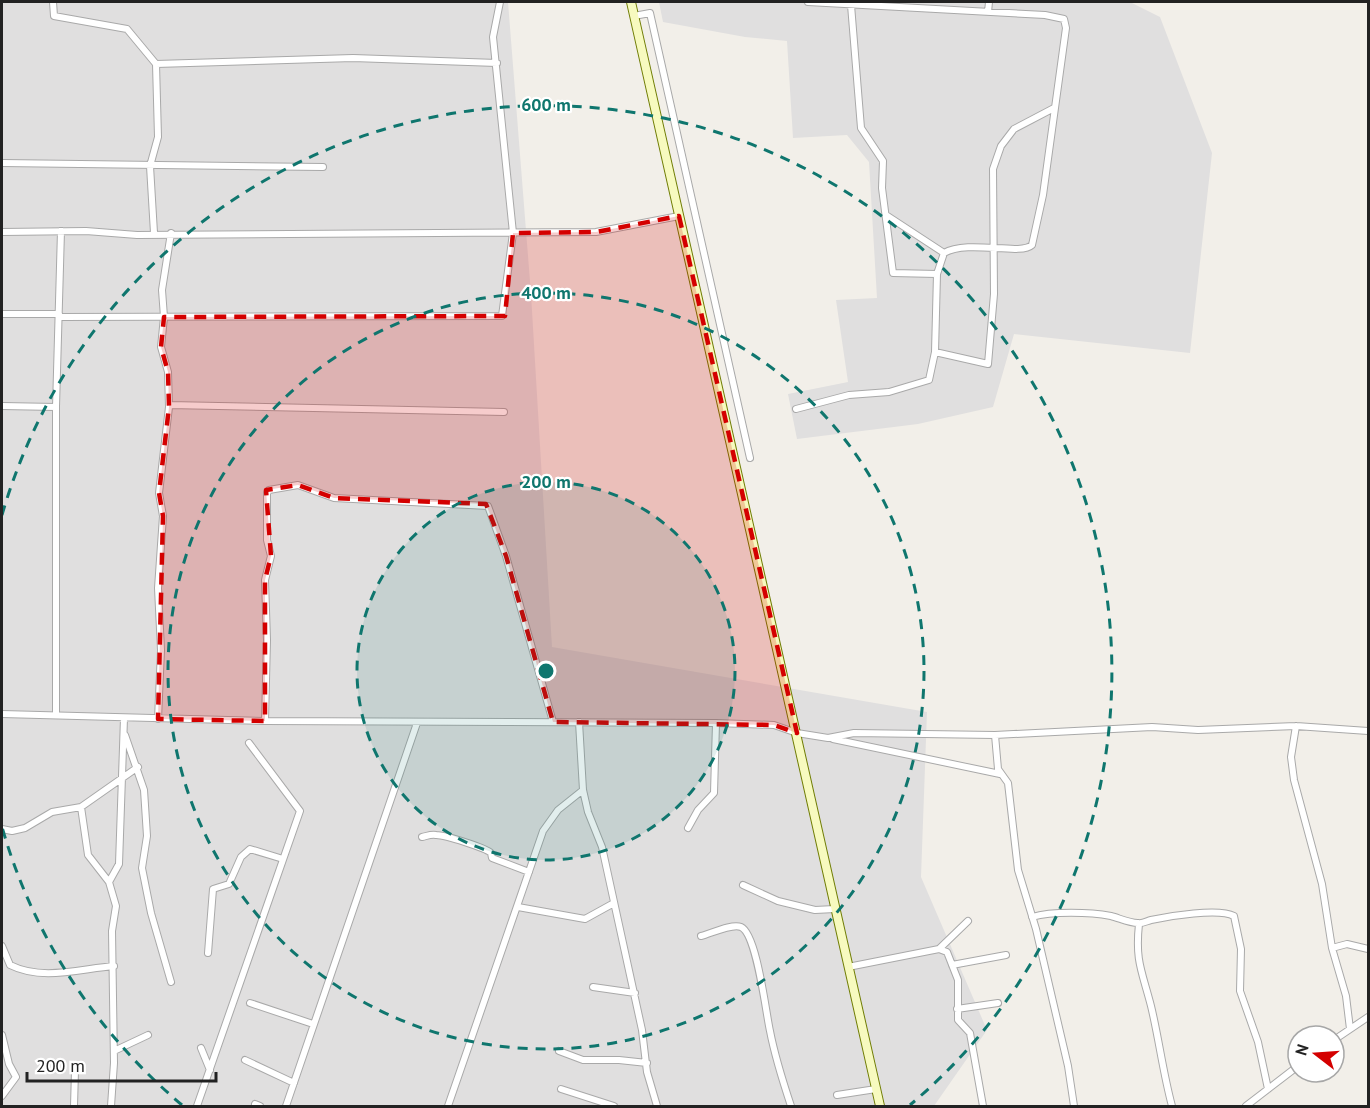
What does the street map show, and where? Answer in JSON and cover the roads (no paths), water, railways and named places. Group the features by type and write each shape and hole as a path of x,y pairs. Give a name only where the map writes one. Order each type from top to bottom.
{"street":[{"path":"53,2 54,16 127,29 156,64 158,137 150,166 154,233"},
{"path":"2,314 502,316 513,233 493,37 500,2"},
{"path":"631,2 880,1107"},
{"path":"796,409 849,395 889,392 929,380 935,352 937,274 944,253 953,248 992,246 1023,249 1032,245 1043,195 1066,28 1064,19 1045,15 808,2"},
{"path":"988,12 989,2"},
{"path":"851,5 861,128 883,161 882,188 893,273 937,274"},
{"path":"634,16 650,13 750,458"},
{"path":"156,64 353,58 497,63"},
{"path":"935,352 959,355 988,364 994,294 993,170 1001,146 1014,129 1054,108"},
{"path":"2,163 323,167"},
{"path":"886,215 944,253"},
{"path":"2,232 171,234 596,232 679,216"},
{"path":"56,713 56,407 61,231"},
{"path":"158,719 161,650 158,588 163,516 159,493 169,405 168,372 161,347 164,316 162,290 171,234"},
{"path":"169,405 504,412"},
{"path":"2,406 56,407"},
{"path":"265,721 267,640 265,580 271,556 267,540 267,493 269,490 292,484 334,498 488,506 506,556 553,722"},
{"path":"2,714 56,713 124,718 265,721 774,725 797,733 1000,774"},
{"path":"109,882 120,864 124,718"},
{"path":"579,722 583,790 588,812 602,847 635,993 657,1107"},
{"path":"286,1107 417,723"},
{"path":"688,828 698,810 714,793 716,723"},
{"path":"828,738 854,733 994,735 1152,727 1198,730 1296,726 1368,731"},
{"path":"1296,726 1291,757 1294,780 1322,884 1332,948 1346,996 1350,1029"},
{"path":"123,731 138,767 144,790 146,827 141,868 151,914 171,982"},
{"path":"994,735 1000,774 1008,783 1018,870 1032,917 1068,1066 1074,1107"},
{"path":"197,1107 300,811 249,743"},
{"path":"2,829 12,831 26,828 52,812 81,807 138,767"},
{"path":"448,1107 543,831 558,810 583,790"},
{"path":"81,807 88,855 109,882 116,906 112,931 114,1051 111,1107"},
{"path":"422,837 438,835 483,847 491,853 492,858 529,872"},
{"path":"208,953 213,889 229,884 241,857 250,849 283,859"},
{"path":"743,885 778,901 815,910 835,909"},
{"path":"518,906 585,920 614,903"},
{"path":"1032,917 1045,913 1057,915 1072,912 1108,916 1139,924 1171,916 1221,912 1234,915 1241,949 1240,991 1256,1034 1268,1089"},
{"path":"939,949 968,921"},
{"path":"1139,924 1138,960 1151,1007 1160,1060 1172,1107"},
{"path":"701,936 735,926 746,932 758,964 770,1032 791,1107"},
{"path":"1332,948 1347,944 1368,949"},
{"path":"2,946 9,965 23,972 48,975 59,971 114,966"},
{"path":"848,967 939,949 947,952 958,980 958,1020 969,1033 983,1107"},
{"path":"952,965 1005,955"},
{"path":"594,987 635,993"},
{"path":"250,1003 313,1024"},
{"path":"957,1009 998,1004"},
{"path":"1346,1032 1368,1017"},
{"path":"2,1035 9,1064 16,1077 2,1096"},
{"path":"114,1051 148,1035"},
{"path":"201,1048 210,1071"},
{"path":"559,1051 583,1060 619,1060 647,1064"},
{"path":"245,1060 294,1083"},
{"path":"74,1107 75,1071"},
{"path":"1246,1107 1286,1075"},
{"path":"561,1089 614,1107"},
{"path":"837,1095 876,1089"}]}
